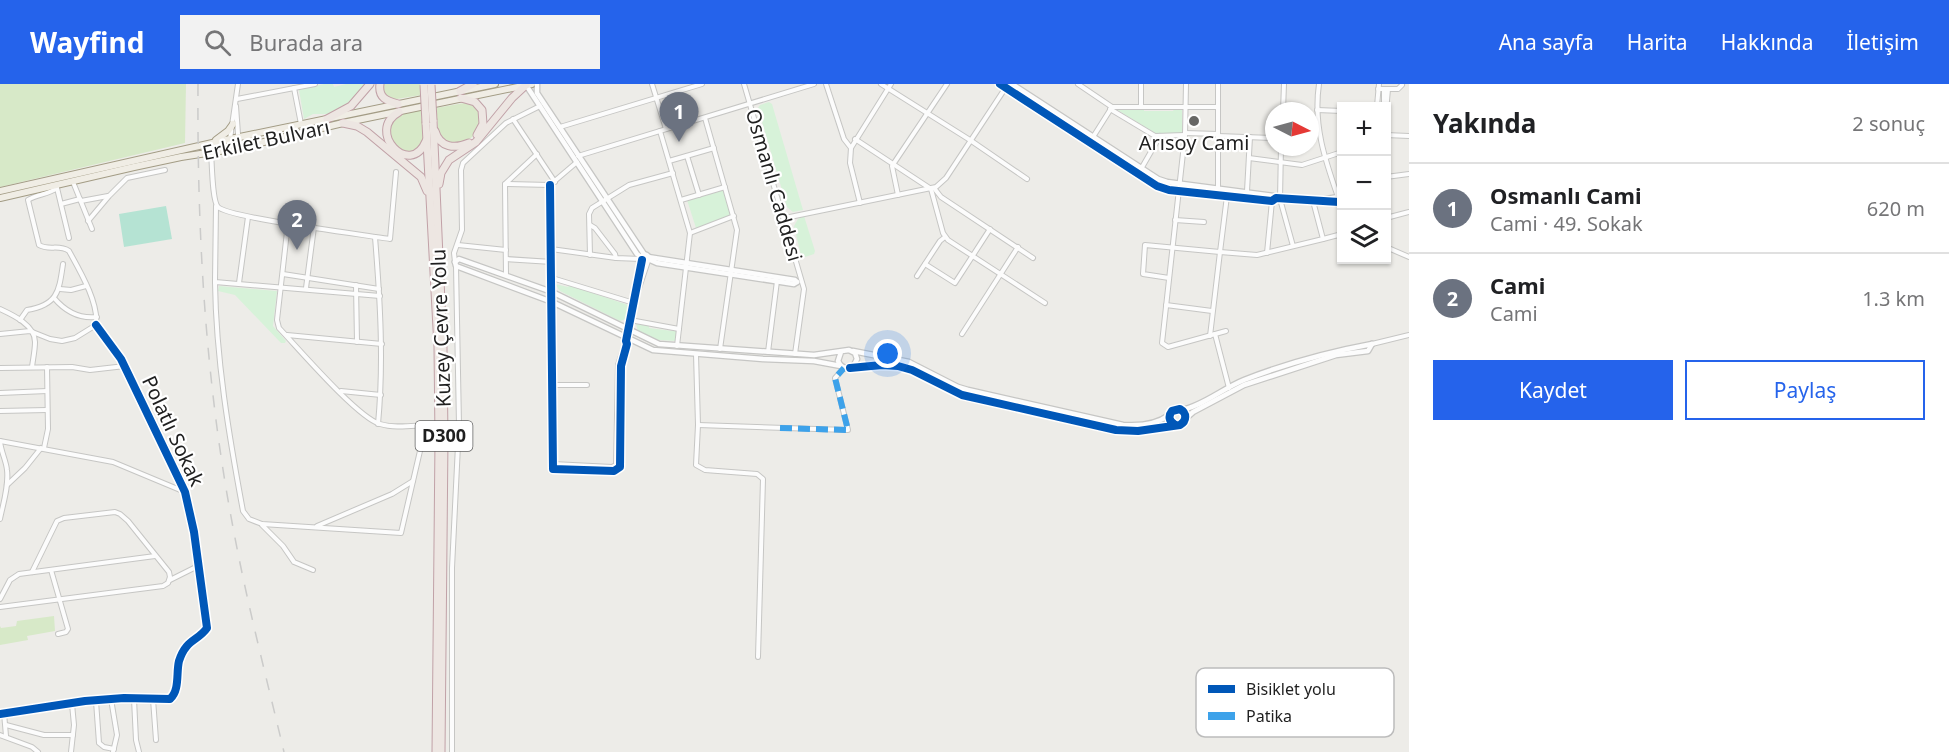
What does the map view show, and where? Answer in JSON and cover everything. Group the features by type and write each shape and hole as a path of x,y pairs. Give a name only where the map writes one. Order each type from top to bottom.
{"highway":[{"path":"327,119 351,106 370,84"},
{"path":"380,84 382,97 398,108 386,128 389,141 397,151 407,155 416,153 424,146 427,135"},
{"name":"D300","path":"428,84 429,121"},
{"path":"429,121 442,143 458,146 472,141 482,128 483,112 475,102 461,95 473,84"},
{"path":"437,208 439,178 447,163 476,142 508,102 529,85"},
{"name":"Kuzey Çevre Yolu","path":"429,121 427,135 438,348 439,428 435,752"},
{"name":"Kuzey Çevre Yolu","path":"429,121 437,208 443,348 441,752"},
{"path":"343,123 363,130 421,177 430,198"}],"main road":[{"name":"Erkilet Bulvarı","path":"461,95 495,84"},
{"name":"Erkilet Bulvarı","path":"0,191 301,124 529,85"},
{"name":"Erkilet Bulvarı","path":"0,198 211,152 239,148 398,108"},
{"path":"214,142 233,124"}],"street":[{"path":"230,149 238,84"},
{"path":"237,99 315,84"},
{"path":"537,84 537,93 578,159"},
{"path":"652,84 666,129"},
{"path":"560,127 688,86 702,84"},
{"name":"Osmanlı Caddesi","path":"744,84 785,218 804,291 795,354"},
{"path":"505,184 550,185 578,159 666,129 814,84"},
{"path":"826,84 844,139 851,148"},
{"path":"881,84 889,86 927,114 1027,179"},
{"path":"898,195 892,171 894,164 947,84"},
{"path":"1012,84 1158,179 1273,196 1293,246"},
{"path":"1141,84 1141,106"},
{"path":"1186,84 1185,134 1162,342 1168,347 1226,330"},
{"path":"1218,84 1218,188"},
{"path":"1283,102 1284,84"},
{"path":"1318,102 1319,84"},
{"path":"529,85 540,106 645,258 618,365 617,468 552,467 550,185"},
{"path":"785,218 933,189 946,178 1004,85 1153,184 1165,189 1227,196 1337,200"},
{"path":"1080,85 1155,136 1185,134 1265,138"},
{"path":"1382,88 1400,89 1403,85 1409,87"},
{"path":"860,203 850,163 851,148 889,86"},
{"path":"294,88 301,124"},
{"path":"236,106 239,148"},
{"path":"452,752 452,560 459,425 454,253 462,230 462,165 513,119 540,106"},
{"path":"1111,108 1218,107"},
{"path":"1093,137 1111,108"},
{"path":"1319,110 1337,111"},
{"path":"705,118 734,216 737,234 720,349"},
{"path":"513,119 555,182"},
{"path":"1319,128 1325,158 1337,191"},
{"path":"660,131 690,233 677,346"},
{"path":"1391,135 1409,135"},
{"path":"1141,169 1160,136"},
{"path":"1248,192 1250,137"},
{"path":"855,140 933,189 1033,258"},
{"path":"669,161 714,148"},
{"path":"211,152 217,205 215,282 220,361 243,511 249,519 261,524 401,533 429,425 378,424 367,418 286,335 277,322 288,223"},
{"path":"506,275 505,184 537,154"},
{"path":"1249,158 1305,165 1337,154"},
{"path":"687,156 699,195"},
{"path":"1266,253 1281,156"},
{"path":"88,221 127,178 165,170"},
{"path":"217,205 221,209 248,217 390,239 396,172"},
{"path":"590,255 591,210 604,199 629,185 672,173"},
{"path":"1391,176 1409,174"},
{"path":"73,181 92,229"},
{"path":"0,334 30,331 62,341 75,338 96,324 98,317 96,304 69,251 61,247 46,248 39,245 28,200 50,193 57,187 69,238"},
{"path":"681,200 725,187"},
{"path":"933,189 945,237 1046,303"},
{"path":"61,204 109,196"},
{"path":"1209,336 1227,196"},
{"path":"1315,201 1323,239"},
{"path":"1391,217 1409,212"},
{"path":"690,233 734,216"},
{"path":"239,284 248,217"},
{"path":"1175,220 1204,222"},
{"path":"590,225 595,228 616,258"},
{"path":"306,288 314,227"},
{"path":"925,264 955,283 990,229"},
{"path":"1169,278 1144,275 1142,271 1145,245 1249,255 1337,235"},
{"path":"375,237 382,344 378,424"},
{"path":"917,276 945,237"},
{"path":"458,245 506,250"},
{"path":"962,334 1018,247"},
{"path":"551,249 616,258 645,258 657,263 687,265 800,282"},
{"path":"1391,249 1409,257"},
{"path":"456,264 459,259 552,292 651,342 677,346 814,355 852,351 909,362 958,387 969,390 1135,426 1162,421 1174,409 1182,410 1195,406 1245,380 1334,351 1409,335"},
{"path":"506,259 552,262"},
{"path":"20,320 27,310 43,307 54,298 60,289 63,264"},
{"path":"456,264 552,302 653,350 762,360 814,361 845,368 898,366 912,370 962,395 1116,430 1138,431 1174,424 1180,425 1193,412 1244,385 1336,355 1368,351 1372,344"},
{"path":"731,272 794,284 800,282"},
{"path":"283,274 380,289"},
{"path":"552,278 634,303"},
{"path":"768,352 777,281"},
{"path":"215,282 380,296"},
{"path":"356,285 357,342"},
{"path":"60,289 69,290 86,286"},
{"path":"54,298 75,314 98,317"},
{"path":"1166,305 1212,311"},
{"path":"0,309 20,320 35,339 32,367"},
{"path":"630,320 679,328"},
{"name":"Polatlı Sokak","path":"2,714 111,699 169,699 174,695 178,666 183,652 192,640 207,628 194,532 185,492 124,366 96,324"},
{"path":"1215,334 1229,388"},
{"path":"286,335 382,344"},
{"path":"698,425 848,430 836,378 845,368 855,365 857,359 852,351"},
{"path":"841,352 838,358 845,368"},
{"path":"696,354 698,425 696,464 698,468 708,471 757,474 763,479 758,657"},
{"path":"0,368 72,366 90,370 124,366"},
{"path":"6,486 43,448 47,432 47,367"},
{"path":"552,385 587,385"},
{"path":"0,393 47,391"},
{"path":"340,391 381,395"},
{"path":"0,411 47,410"},
{"path":"1182,410 1185,419"},
{"path":"1169,415 1170,421 1174,424"},
{"path":"0,519 7,467 0,451 0,441 121,464 185,492"},
{"path":"316,526 392,494 414,481"},
{"path":"32,572 53,525 58,520 118,513 128,521 169,572 169,580"},
{"path":"261,524 283,546 294,562 313,570"},
{"path":"0,599 12,578 19,574 156,556"},
{"path":"0,607 162,586 194,568"},
{"path":"51,570 68,629 58,634"},
{"path":"96,701 99,743 114,751 117,735 111,699"},
{"path":"134,699 139,752"},
{"path":"153,699 156,740"},
{"path":"71,752 72,704"},
{"path":"2,714 6,725 6,736"},
{"path":"6,725 44,735 73,735"},
{"path":"0,735 32,747 38,752"}],"green space":[{"path":"0,84 186,84 185,143 0,187"},
{"path":"333,84 334,87 346,84 367,84 352,103 333,114 313,114 304,119 299,90"},
{"path":"381,84 421,84 421,95 391,100 383,95"},
{"path":"470,102 482,113 476,132 469,139 450,144 439,136 436,108"},
{"path":"769,102 772,104 803,210 793,212 787,207 758,108"},
{"path":"1144,108 1144,111 1182,109 1182,133 1155,133 1116,109"},
{"path":"422,110 424,139 417,151 405,153 392,142 388,129 396,116"},
{"path":"726,189 733,211 728,216 697,231 687,200"},
{"path":"166,206 172,239 124,247 119,214"},
{"path":"804,216 815,251 814,254 805,257 801,255 794,226 798,219"},
{"path":"555,284 568,287 569,285 631,306 628,318 620,321 560,291"},
{"path":"219,286 277,291 273,326 286,341 285,343 281,343 235,295 218,291"},
{"path":"636,324 649,326 649,328 679,330 677,341 658,340 638,331"},
{"path":"54,616 55,631 27,636 28,640 0,645 0,626 1,628 16,626 17,621"}],"tunnel":[{"path":"432,425 459,425"}],"railway":[{"path":"198,84 201,249 215,413 238,551 284,752"}],"marked path":[{"path":"780,428 848,430 835,378 844,368"}],"cycle path":[{"path":"1000,84 1157,186 1169,190 1272,201 1276,198 1337,202"},
{"path":"550,185 553,469 614,471 620,467 621,366 642,260"},
{"path":"0,714 85,701 124,698 170,699 175,691 179,661 185,648 207,628 194,532 185,492 121,359 96,325"},
{"path":"850,368 898,366 912,370 962,395 1116,430 1138,431 1180,425 1185,417 1180,409 1172,411 1170,415 1170,420 1174,424"}],"place":[{"name":"Arısoy Cami","path":"1194,121"},
{"name":"Osmanlı Cami","path":"679,142"},
{"name":"Cami","path":"297,250"}]}
